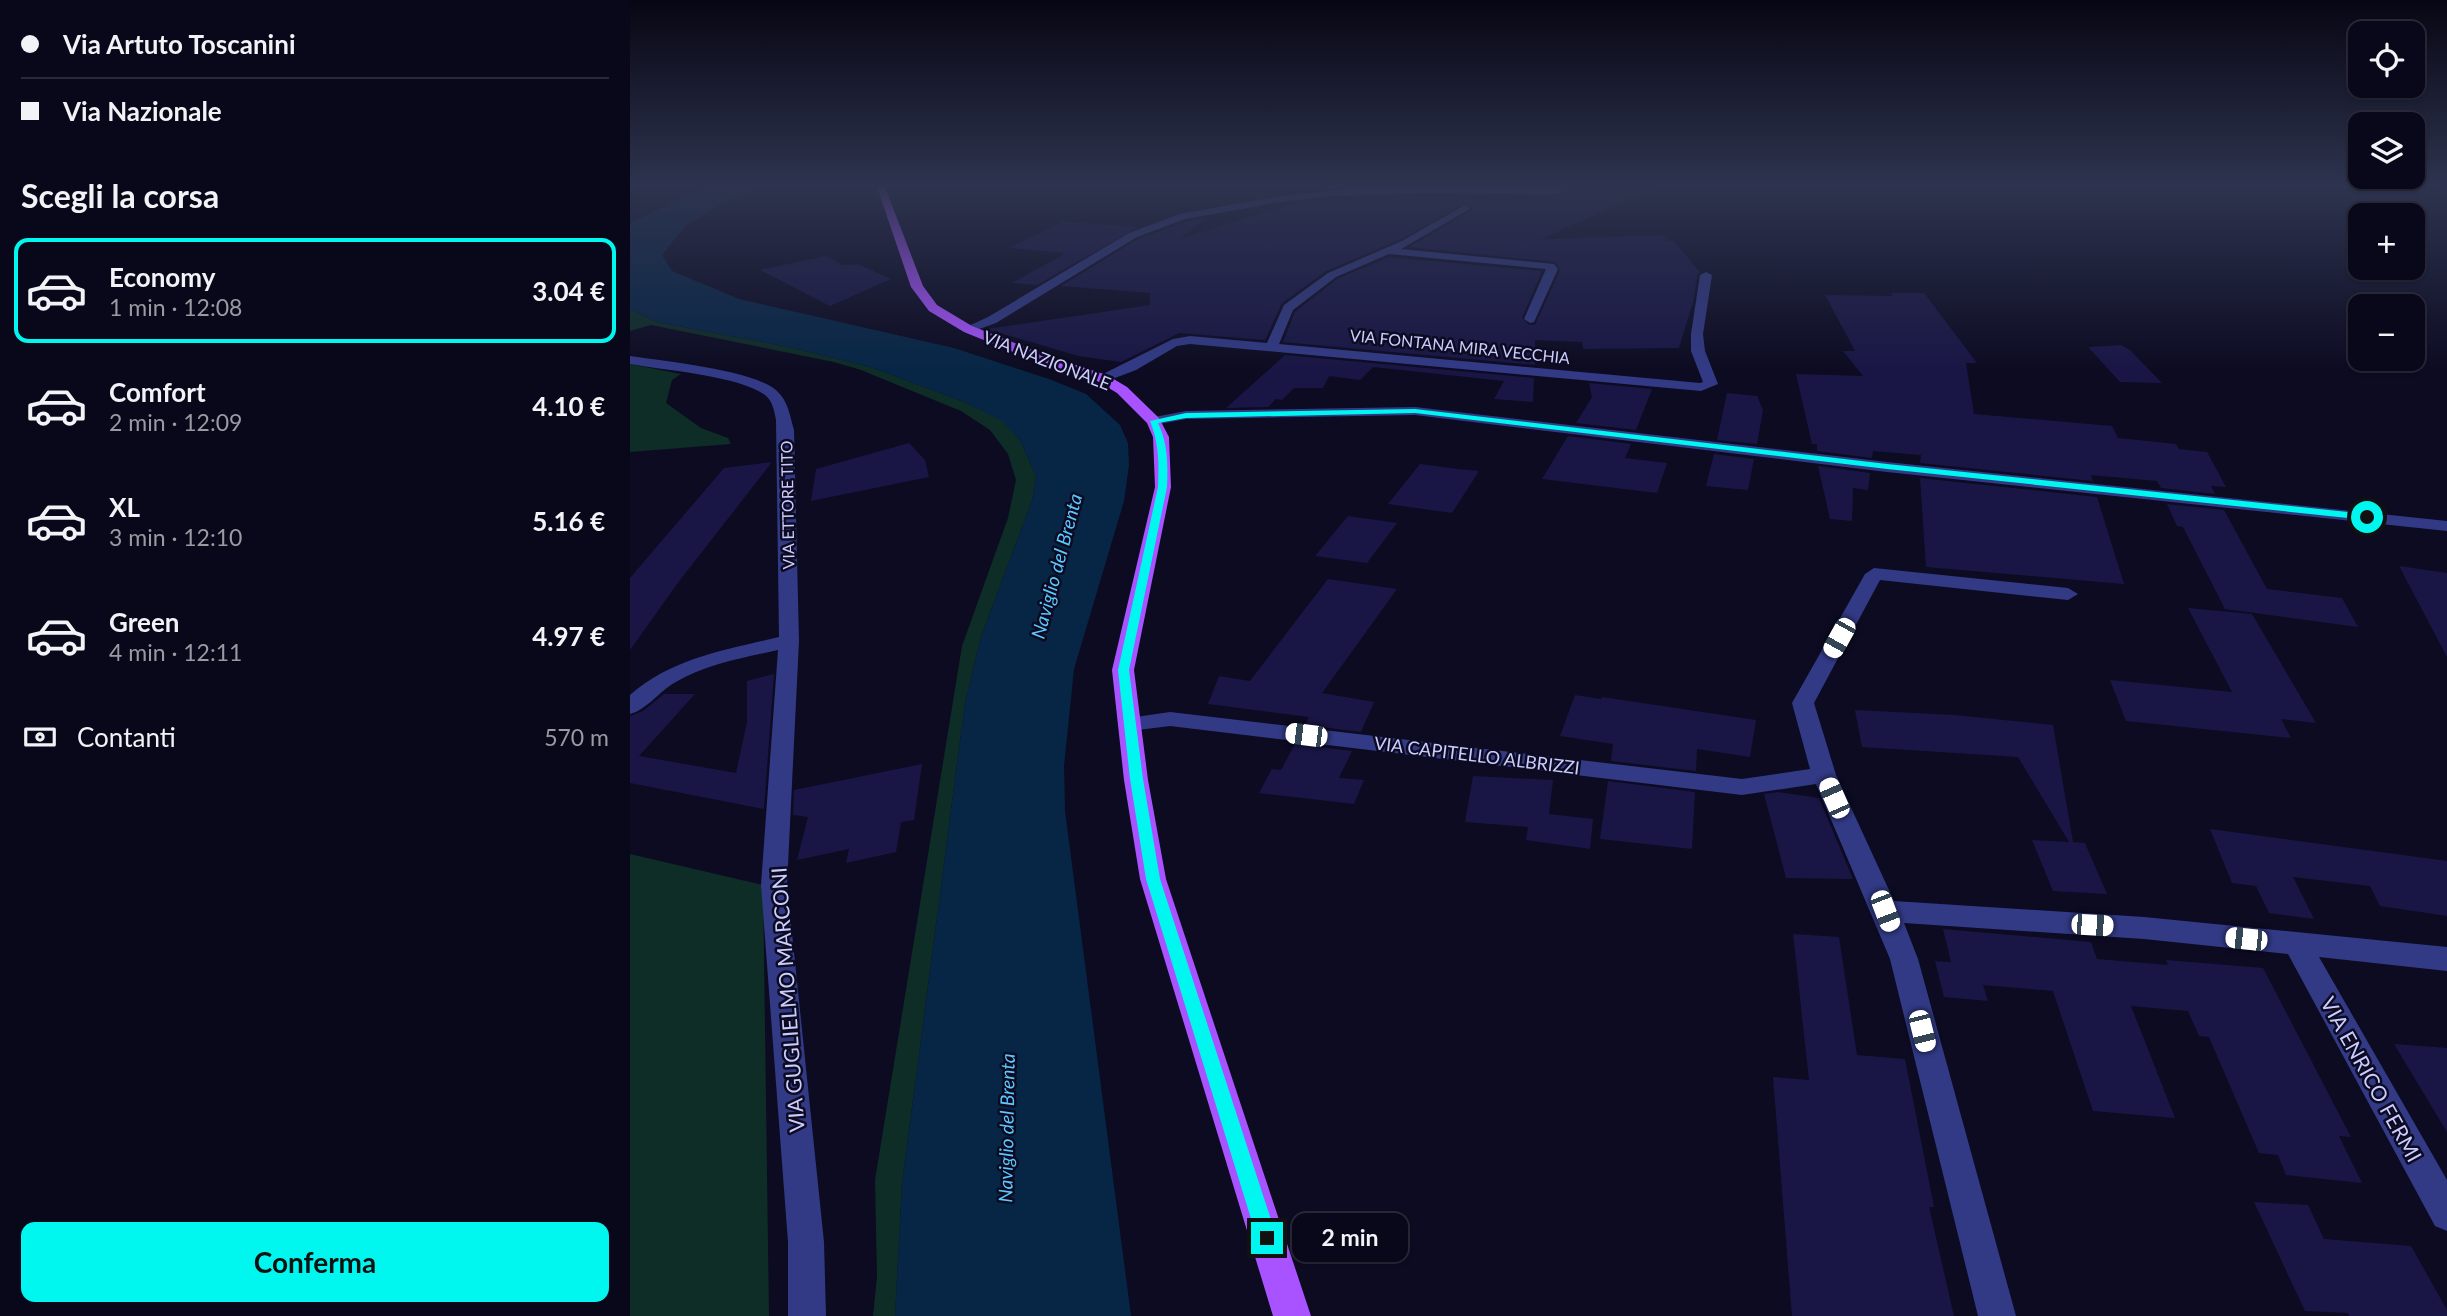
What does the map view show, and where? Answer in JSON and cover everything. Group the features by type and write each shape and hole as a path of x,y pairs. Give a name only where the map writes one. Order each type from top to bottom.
{"main road":[{"name":"VIA NAZIONALE","path":"903,248 917,287 933,309 968,329 1040,358 1102,378 1122,390 1154,421 1161,437 1164,457 1163,487 1123,670 1136,779 1153,879 1293,1316"}],"street":[{"path":"968,329 992,320 1111,248"},
{"path":"1272,346 1288,308 1341,270 1392,248"},
{"path":"1389,250 1550,267 1552,269 1530,319"},
{"name":"VIA FONTANA MIRA VECCHIA","path":"1102,378 1131,367 1179,341 1272,346 1701,387 1711,384 1698,351 1697,334 1706,275"},
{"name":"VIA ETTORE TITO","path":"630,360 757,386 768,390 779,404 786,430 789,641"},
{"path":"1154,421 1186,415 1415,411 1887,467 2447,526"},
{"path":"1997,1316 1904,959 1824,775 1803,703 1874,574 2068,594"},
{"path":"630,707 654,684 684,668 789,641"},
{"name":"VIA GUGLIELMO MARCONI","path":"789,641 774,885 806,1242 807,1316"},
{"name":"VIA CAPITELLO ALBRIZZI","path":"1130,724 1170,719 1742,787 1824,775"},
{"path":"1885,911 2144,928 2447,959"},
{"name":"VIA ENRICO FERMI","path":"2297,944 2447,1214"}],"green space":[{"path":"630,309 657,322 789,347 871,367 967,403 1003,421 1020,440 1036,476 1032,501 981,637 965,703 902,1184 895,1316 873,1316 877,1277 875,1180 962,646 1008,518 1016,480 1008,454 990,430 961,411 861,370 834,362 651,325 630,331"},
{"path":"630,364 681,374 672,380 666,403 701,428 728,438 731,444 630,452"},
{"path":"630,854 763,885 769,1316 630,1316"}],"water":[{"name":"Naviglio del Brenta","path":"630,248 667,248 662,255 672,271 739,299 954,348 1049,379 1086,394 1120,425 1128,443 1129,465 1124,501 1074,669 1064,766 1065,811 1131,1316 895,1316 902,1184 965,703 981,637 1032,501 1036,476 1020,440 1002,421 967,403 871,367 789,347 657,322 630,309"}],"building":[{"path":"1013,248 1101,248 1037,285 1012,283 1066,253"},
{"path":"1123,248 1379,248 1326,271 1282,303 1265,340 1179,333 1121,362 1078,356 987,329 1150,305 1150,293 1061,286"},
{"path":"1423,248 1680,248 1700,272 1679,348 1583,349 1582,342 1535,340 1535,365 1283,342 1295,312 1337,279 1389,257 1542,271 1522,318 1529,325 1535,325 1560,270 1556,262"},
{"path":"826,256 843,265 858,264 891,279 830,306 760,270"},
{"path":"1891,293 1924,293 1977,363 1966,363 1974,414 2112,426 2118,438 2176,444 2179,449 2207,452 2226,487 2211,486 2215,494 2161,488 2157,481 2091,475 2093,481 1920,463 1921,455 1873,451 1872,458 1817,451 1817,444 1812,444 1796,374 1863,376 1843,351 1855,351 1825,295 1893,296"},
{"path":"2121,345 2130,350 2162,383 2120,382 2088,347"},
{"path":"1285,355 1534,378 1533,402 1494,399 1504,381 1373,367 1360,380 1329,376 1323,388 1294,388 1282,400 1276,399 1268,407 1226,408"},
{"path":"1589,383 1652,389 1636,430 1576,423 1592,397"},
{"path":"1727,393 1757,396 1763,410 1757,444 1717,440"},
{"path":"1568,436 1631,444 1625,458 1667,463 1657,493 1542,479"},
{"path":"909,443 925,460 929,477 811,501 816,469"},
{"path":"1714,454 1754,459 1748,490 1706,486"},
{"path":"772,462 677,584 630,650 630,578 724,468"},
{"path":"1420,464 1479,471 1452,513 1388,504"},
{"path":"1818,466 1870,473 1868,490 1853,488 1852,521 1830,519"},
{"path":"1920,478 2097,497 2124,584 1926,567"},
{"path":"2167,504 2224,510 2267,589 2342,598 2358,627 2225,609 2183,527 2177,526"},
{"path":"1348,516 1397,523 1367,563 1315,556"},
{"path":"2399,566 2447,573 2447,657"},
{"path":"1328,579 1397,589 1322,693 1374,702 1361,732 1305,725 1309,717 1208,704 1219,676 1250,681"},
{"path":"2188,608 2252,614 2316,723 2281,719 2291,738 2126,721 2110,680 2232,692"},
{"path":"774,674 764,809 630,783 630,716 643,711 664,694 695,694 639,756 736,773 747,722 747,681"},
{"path":"1575,695 1756,720 1750,757 1697,749 1696,771 1611,761 1613,744 1560,736"},
{"path":"1855,710 1954,715 2053,725 2073,842 2085,843 2107,894 2053,891 2032,840 2069,842 2018,757 1862,747"},
{"path":"1295,744 1352,751 1339,778 1364,780 1354,804 1259,793 1272,769 1281,770"},
{"path":"922,764 914,820 901,822 896,852 846,863 849,849 797,860 808,817 793,815 794,790"},
{"path":"1473,776 1553,780 1549,814 1593,819 1590,849 1526,840 1528,827 1465,822"},
{"path":"1608,781 1695,792 1692,849 1600,839"},
{"path":"1778,792 1819,798 1853,879 1786,878 1764,794"},
{"path":"2210,829 2447,861 2447,916 2380,906 2370,886 2293,877 2314,919 2269,913 2256,886 2232,883"},
{"path":"1943,929 2091,942 2097,959 2168,965 2166,960 2263,968 2351,1137 2339,1136 2362,1183 2286,1175 2278,1155 2259,1153 2209,1037 2199,1036 2188,1011 2131,1006 2175,1118 2093,1111 2053,991 1983,985 1988,1001 1944,997 1935,961 1951,962"},
{"path":"1793,934 1839,937 1857,1055 1905,1059 1934,1207 1929,1207 1954,1316 1792,1316 1773,1077 1809,1080"},
{"path":"2394,1044 2447,1048 2447,1132"},
{"path":"2254,1202 2308,1205 2324,1239 2411,1246 2447,1310 2447,1316 2349,1316 2348,1313 2305,1311"}],"route":[{"path":"1267,1238 1153,879 1136,779 1123,670 1163,487 1164,457 1161,437 1154,421 1186,415 1415,411 1887,467 2367,517"}]}
